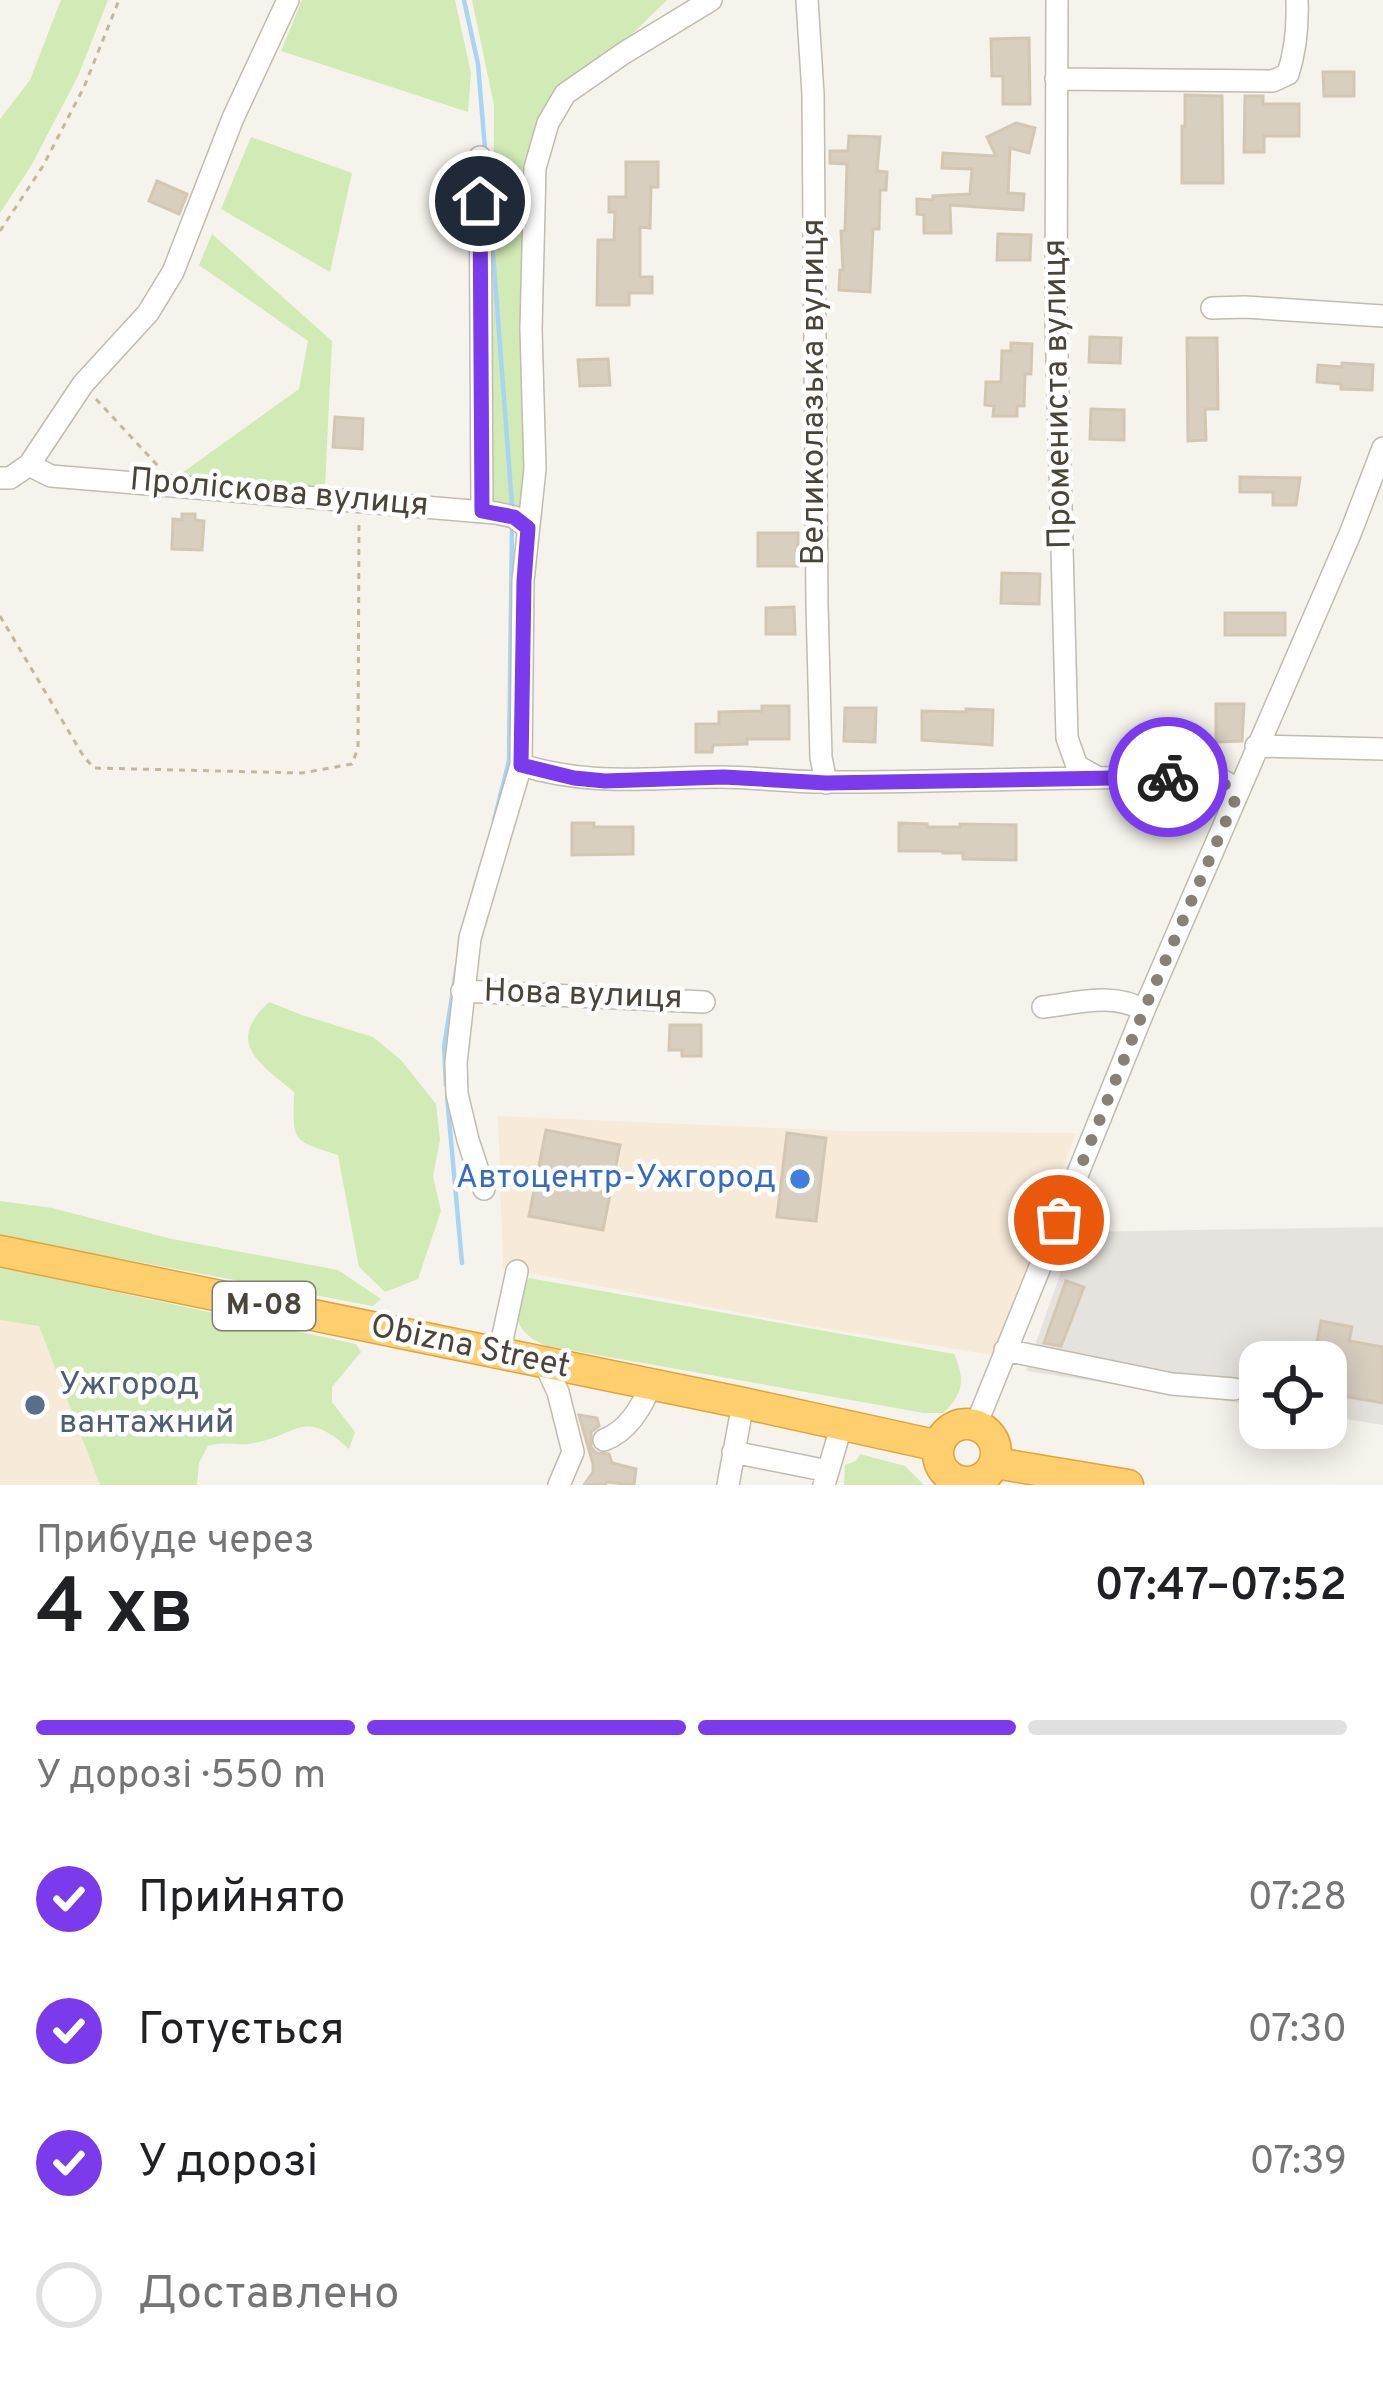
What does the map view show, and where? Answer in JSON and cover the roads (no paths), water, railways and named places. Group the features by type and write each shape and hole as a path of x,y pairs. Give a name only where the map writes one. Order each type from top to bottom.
{"highway":[{"name":"Obizna Street","path":"0,1251 939,1446"},
{"path":"957,1425 976,1425 995,1444 994,1463 983,1478 953,1482 941,1465 939,1446 957,1425"},
{"path":"994,1463 1128,1485"}],"street":[{"path":"0,478 10,478 29,465 82,384 148,313 172,272 233,118 288,0"},
{"path":"484,1189 457,1094 456,1063 470,938 521,765 524,581 535,470 530,329 535,168 548,123 565,94 711,0"},
{"name":"Великолазька вулиця","path":"808,0 820,735 826,783"},
{"name":"Промениста вулиця","path":"1057,0 1057,342 1066,738 1077,766 1095,776"},
{"path":"1056,79 1273,81 1288,74 1292,62 1297,0"},
{"path":"480,157 482,511"},
{"path":"1212,308 1383,316"},
{"path":"976,1425 1144,1010 1383,448"},
{"name":"Проліскова вулиця","path":"29,465 50,476 482,511 514,517 528,528"},
{"path":"1256,746 1383,749"},
{"path":"521,765 605,781 1215,777 1227,783 1236,798"},
{"name":"Нова вулиця","path":"462,992 704,1001"},
{"path":"1043,1007 1103,998 1144,1010"},
{"path":"500,1354 517,1271"},
{"path":"1005,1349 1172,1384 1234,1390"},
{"path":"545,1364 588,1446"},
{"path":"569,1481 588,1446 617,1436 641,1408 652,1385"},
{"path":"728,1485 742,1403"},
{"path":"733,1452 826,1478 842,1424"}],"waterway":[{"path":"464,0 478,64 485,149"},
{"path":"491,226 512,505"},
{"path":"494,821 509,761 512,528"},
{"path":"446,1085 444,1047 457,965"},
{"path":"447,1096 462,1263"}],"place":[{"name":"Автоцентр-Ужгород","path":"800,1179"},
{"name":"Ужгород вантажний","path":"35,1405"}]}
